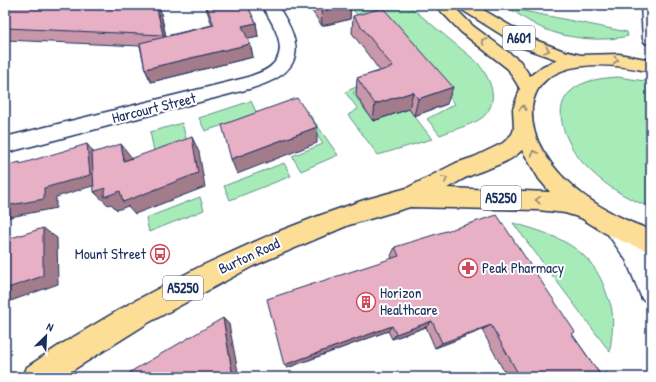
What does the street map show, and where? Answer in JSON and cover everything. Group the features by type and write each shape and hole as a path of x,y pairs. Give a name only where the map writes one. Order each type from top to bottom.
{"main road":[{"name":"A601","path":"443,5 467,28 514,65 529,89"},
{"name":"A601","path":"464,5 485,16 526,42 540,48 580,60"},
{"name":"A601","path":"590,211 564,190 546,171 531,148 524,128 524,100 529,89 539,77 561,65 580,60 610,59 651,66"},
{"name":"Burton Road","path":"410,197 463,169 481,163 510,149 520,138 524,128"},
{"name":"Burton Road","path":"37,377 93,339 177,291 238,260 289,238 339,219 396,200 410,197 538,200 565,203 590,211"},
{"path":"590,211 615,226 651,241"}],"street":[{"name":"Harcourt Street","path":"5,145 249,83 268,76 281,68 287,56 288,42 285,33 269,5"},
{"path":"649,5 651,39"},
{"path":"615,226 636,253 651,290"}],"green space":[{"path":"349,5 408,5 477,62 486,75 492,89 491,103 483,117 475,122 440,135 427,119 455,104 381,20 364,23"},
{"path":"509,8 627,32 628,36 608,39 587,39 566,36 537,26"},
{"path":"383,75 387,80 353,93 373,121 409,109 432,139 378,155 348,115 358,109 345,92"},
{"path":"618,77 651,82 651,207 622,195 589,169 571,147 563,128 561,109 564,100 570,92 586,82"},
{"path":"251,101 257,114 205,131 199,118"},
{"path":"307,111 338,155 301,171 292,156 323,144 302,113"},
{"path":"182,123 187,142 154,151 150,132"},
{"path":"284,163 291,176 230,200 224,186"},
{"path":"200,197 204,210 149,232 146,218"},
{"path":"513,223 558,239 583,255 593,266 601,279 612,308 613,327 610,352"}],"building":[{"path":"5,5 156,5 163,35 5,28"},
{"path":"206,5 247,5 256,23 242,26 250,44 145,69 140,43 214,25"},
{"path":"319,5 336,5 321,8"},
{"path":"383,8 453,87 418,99 413,92 375,104 357,78 393,67 353,16"},
{"path":"297,98 317,127 231,159 222,125"},
{"path":"192,137 198,173 123,202 120,191 104,197 105,188 94,192 92,153 121,144 124,161"},
{"path":"87,144 90,175 44,188 44,199 5,206 5,166 20,162 20,164"},
{"name":"Horizon Healthcare","path":"497,215 575,332 572,334 601,376 607,373 610,377 520,377 491,325 442,343 432,321 396,334 392,326 284,365 267,299 399,256 395,247"},
{"path":"43,228 43,276 5,289 5,240"},
{"path":"223,318 233,377 130,377 130,372"}],"place":[{"name":"Mount Street","path":"160,254"},
{"name":"Peak Pharmacy","path":"468,268"},
{"name":"Horizon Healthcare","path":"366,302"}]}
